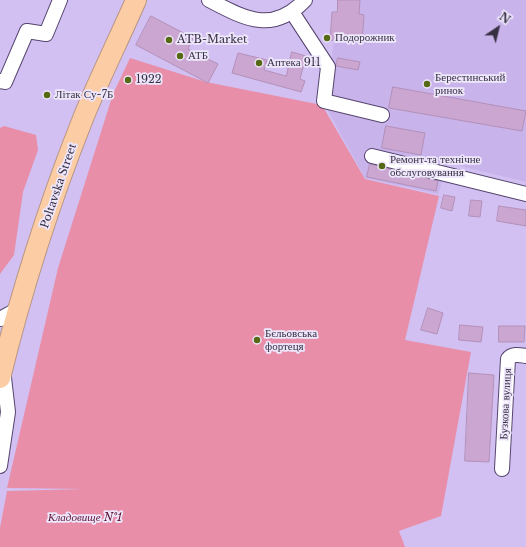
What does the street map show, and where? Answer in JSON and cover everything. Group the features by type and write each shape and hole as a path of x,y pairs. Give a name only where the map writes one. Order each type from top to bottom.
{"highway":[{"name":"Poltavska Street","path":"2,372 31,270 58,186 82,122 136,0"}],"street":[{"path":"0,81 5,82 27,32 46,34 60,0"},
{"path":"209,0 244,18 254,20 273,20 292,12 305,0"},
{"path":"292,12 328,67 324,101 382,115"},
{"path":"372,156 526,194"},
{"path":"0,319 20,308"},
{"name":"Бузкова вулиця","path":"502,470 508,359 513,355 526,356"},
{"path":"0,466 8,412 2,372"}],"shaded area":[{"name":"Берестинський ринок","path":"339,0 526,0 526,182 448,163 438,194 365,178 324,104 331,64"}],"green space":[{"name":"Кладовище №1","path":"130,58 206,82 322,105 365,179 439,196 405,340 471,352 441,516 399,531 405,547 0,547 0,528 7,491 84,489 7,488 58,268 113,94"},
{"path":"4,126 36,135 38,150 23,192 14,255 0,274 0,128"}],"building":[{"path":"338,0 360,0 359,14 364,15 362,43 330,40 332,12 337,12"},
{"name":"АТБ","path":"151,16 193,38 188,49 218,64 208,83 136,45"},
{"path":"292,52 306,56 300,79 305,81 301,92 232,73 238,53 267,60 264,70 286,76"},
{"path":"338,58 360,62 358,70 336,66"},
{"path":"393,87 526,111 522,131 389,108"},
{"path":"386,126 425,133 421,155 382,148"},
{"path":"370,164 438,181 436,191 367,177"},
{"path":"444,195 455,197 452,211 441,208"},
{"path":"471,200 482,201 480,217 469,216"},
{"path":"499,206 526,210 526,226 497,221"},
{"path":"428,308 443,313 437,334 421,330"},
{"path":"460,325 483,327 481,342 459,340"},
{"path":"499,326 525,326 524,342 499,342"},
{"path":"469,373 494,375 489,462 465,461"}],"place":[{"name":"Подорожник","path":"327,38"},
{"name":"ATB-Market","path":"169,40"},
{"name":"АТБ","path":"180,56"},
{"name":"Аптека 911","path":"259,63"},
{"name":"1922","path":"128,80"},
{"name":"Берестинський ринок","path":"427,84"},
{"name":"Літак Су-7Б","path":"47,95"},
{"name":"Ремонт та технічне обслуговування","path":"382,166"},
{"name":"Бєльовська фортеця","path":"257,340"}]}
